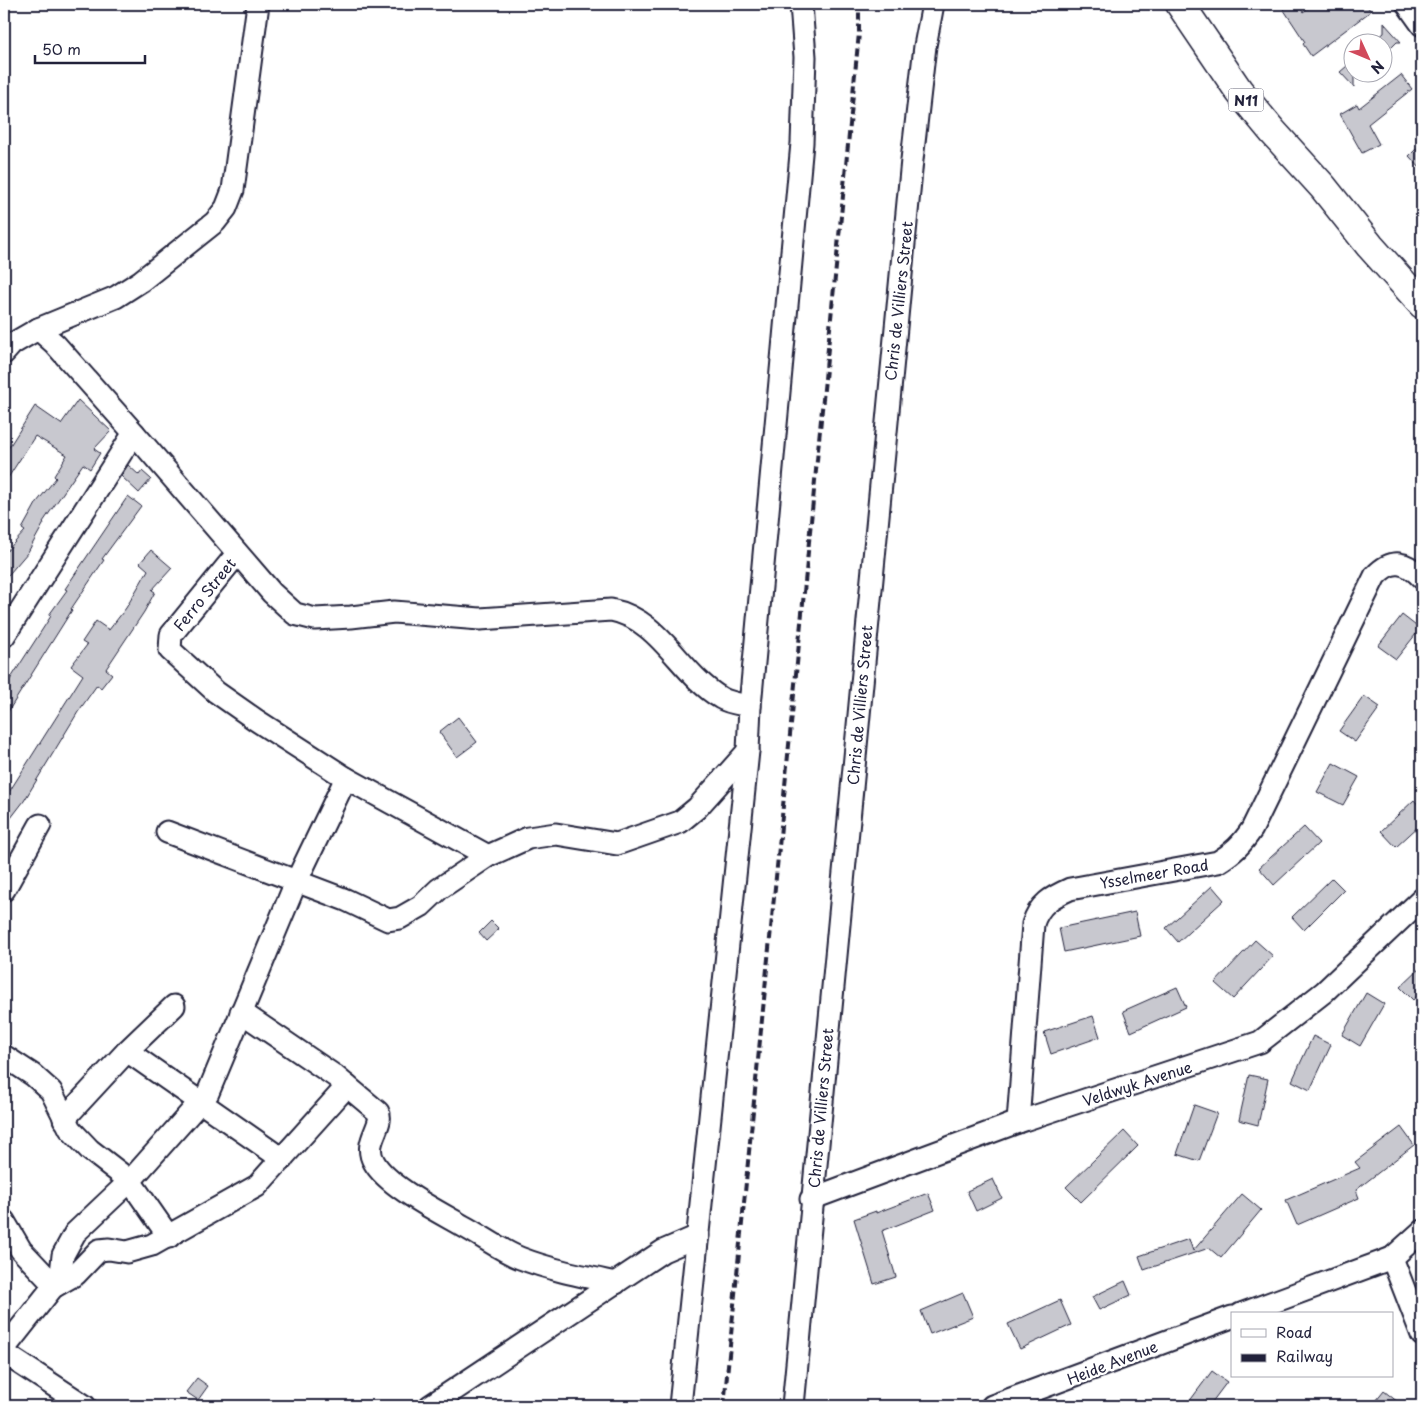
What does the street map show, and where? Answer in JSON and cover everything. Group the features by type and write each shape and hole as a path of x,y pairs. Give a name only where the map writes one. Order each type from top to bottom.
{"highway":[{"name":"N11","path":"1180,4 1239,91 1323,187 1370,246 1422,304"},
{"name":"N11","path":"1200,4 1323,187"}],"street":[{"path":"4,353 12,344 38,329 128,290 207,229 226,208 234,190 258,4"},
{"path":"680,1406 748,751 750,706 802,143 805,57 801,4"},
{"name":"Chris de Villiers Street","path":"793,1406 811,1199 912,160 925,46 932,4"},
{"path":"1407,4 1422,25"},
{"path":"38,329 55,344 134,433 237,554 286,607 302,617 351,618 394,612 480,618 611,610 631,616 653,633 712,692 727,700 750,706"},
{"path":"4,636 134,433"},
{"name":"Ferro Street","path":"237,554 171,635 170,650 216,692 346,778"},
{"name":"Ysselmeer Road","path":"1018,1122 1033,924 1041,907 1053,897 1070,889 1218,862 1242,843 1252,829 1371,582 1381,569 1396,562 1402,563 1422,578"},
{"path":"167,832 346,900 388,920 400,918 421,906 439,888 488,856 528,838 556,834 617,844 680,822 697,808 748,751"},
{"path":"85,1406 5,1355 57,1284 63,1255 75,1234 130,1181 201,1102 214,1084 241,1012 296,882 346,778 488,856"},
{"path":"4,890 40,825"},
{"name":"Veldwyk Avenue","path":"811,1199 1018,1122 1260,1042 1324,992 1422,899"},
{"path":"64,1118 127,1051 174,1006"},
{"path":"241,1012 347,1086 379,1114 379,1120 370,1141 370,1155 377,1168 424,1204 518,1257 546,1267 616,1283"},
{"path":"127,1051 282,1159"},
{"path":"4,1056 34,1075 52,1091 64,1118 78,1139 130,1181 169,1237"},
{"path":"57,1284 76,1274 99,1250 134,1251 169,1237 249,1191 282,1159 347,1086"},
{"path":"4,1221 21,1250 57,1284"},
{"path":"1246,1312 1392,1258 1422,1231"},
{"path":"430,1406 663,1251 698,1236"},
{"path":"1392,1258 1422,1335"},
{"name":"Heide Avenue","path":"992,1406 1231,1317"}],"building":[{"path":"1280,4 1298,4 1303,12 1314,4 1365,4 1371,11 1311,56 1303,44 1305,42"},
{"path":"1384,23 1392,32 1384,32"},
{"path":"1394,34 1401,42 1397,42 1394,45"},
{"path":"1401,75 1412,89 1368,124 1379,144 1362,153 1340,114 1357,104 1359,108"},
{"path":"1422,143 1422,170 1409,156"},
{"path":"78,400 111,431 94,449 100,453 90,469 83,464 43,522 28,552 4,580 4,554 25,531 22,529 37,502 56,478 54,476 67,455 35,436 4,484 4,455 35,406 61,424"},
{"path":"128,465 139,475 142,471 151,479 139,493 121,476"},
{"path":"128,496 141,506 102,559 104,560 71,609 4,718 4,689 51,616 49,615 67,590 65,589"},
{"path":"151,550 172,568 152,590 155,592 144,612 106,669 112,674 101,688 97,685 78,712 24,801 4,827 4,800 83,675 71,666 87,645 82,642 96,621 109,630 126,608 148,570 140,563"},
{"path":"1402,615 1420,629 1396,659 1378,646"},
{"path":"1364,696 1380,707 1355,742 1339,731"},
{"path":"458,717 477,742 457,757 439,732"},
{"path":"1333,763 1359,777 1343,805 1317,792"},
{"path":"1414,800 1422,809 1422,823 1396,847 1381,831"},
{"path":"1304,827 1319,843 1274,885 1259,868"},
{"path":"1332,878 1344,890 1304,930 1292,917"},
{"path":"1212,886 1224,900 1178,942 1166,928"},
{"path":"1135,912 1140,936 1064,952 1059,928"},
{"path":"491,921 499,929 486,941 479,933"},
{"path":"1255,940 1273,956 1233,999 1215,983"},
{"path":"1422,966 1422,991 1413,1000 1400,987"},
{"path":"1177,987 1186,1007 1131,1032 1123,1011"},
{"path":"1366,993 1384,1004 1360,1046 1342,1035"},
{"path":"1093,1016 1100,1037 1051,1054 1044,1032"},
{"path":"1313,1036 1331,1045 1310,1090 1292,1081"},
{"path":"1249,1075 1268,1079 1258,1125 1239,1120"},
{"path":"1194,1105 1217,1113 1199,1161 1177,1154"},
{"path":"1401,1127 1414,1145 1356,1190 1359,1198 1297,1225 1286,1200 1360,1168 1355,1162"},
{"path":"1124,1131 1138,1146 1081,1202 1066,1187"},
{"path":"993,1179 1002,1198 976,1211 967,1191"},
{"path":"928,1193 935,1210 882,1231 896,1277 874,1284 854,1219 876,1211 876,1213"},
{"path":"1242,1194 1261,1210 1221,1258 1209,1248 1144,1270 1139,1256 1189,1239 1193,1251"},
{"path":"1125,1281 1131,1295 1099,1310 1092,1297"},
{"path":"963,1293 973,1317 930,1334 921,1311"},
{"path":"1060,1300 1071,1325 1020,1349 1008,1324"},
{"path":"1212,1371 1227,1382 1209,1406 1186,1406"},
{"path":"197,1378 208,1386 198,1400 186,1392"},
{"path":"1384,1391 1403,1406 1372,1406"}],"railway":[{"path":"724,1406 859,33 859,4"}]}
